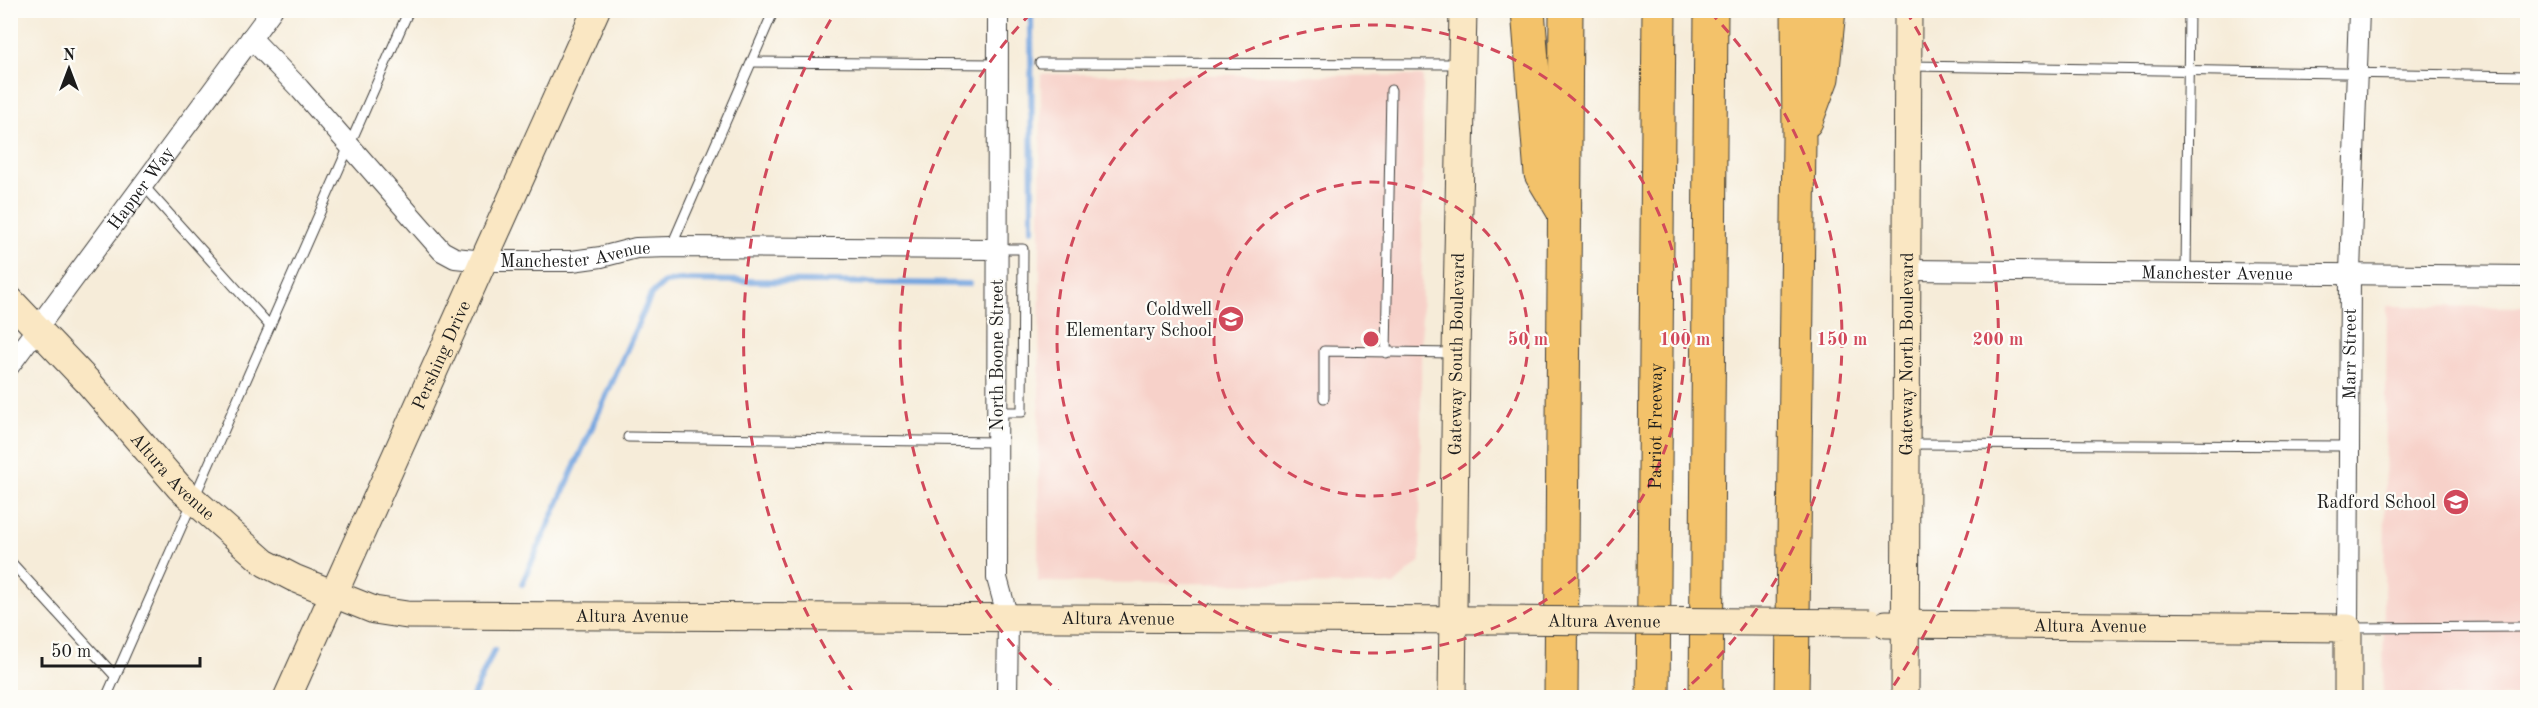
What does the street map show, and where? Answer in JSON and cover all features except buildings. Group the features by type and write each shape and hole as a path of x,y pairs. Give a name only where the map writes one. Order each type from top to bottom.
{"highway":[{"path":"1528,10 1541,174 1565,214"},
{"path":"1561,698 1566,10"},
{"name":"Patriot Freeway","path":"1653,698 1659,10"},
{"path":"1706,698 1711,10"},
{"path":"1792,698 1799,140 1798,10"},
{"path":"1799,140 1822,78 1829,10"}],"street":[{"name":"Happer Way","path":"10,364 272,10"},
{"name":"Pershing Drive","path":"287,698 596,10"},
{"name":"North Boone Street","path":"998,10 997,578 1008,618 1007,698"},
{"name":"Gateway South Boulevard","path":"1452,698 1463,10"},
{"name":"Gateway North Boulevard","path":"1905,698 1908,10"},
{"name":"Marr Street","path":"2348,698 2351,446 2350,273 2359,10"},
{"name":"Manchester Avenue","path":"251,38 442,251 455,258 484,261 572,261 601,257 636,248 671,247 996,249"},
{"name":"Manchester Avenue","path":"1908,270 2528,276"},
{"name":"Altura Avenue","path":"10,300 194,501 264,562 294,578 374,610 406,615 1487,620 2348,628"}],"lane":[{"path":"106,698 409,10"},
{"path":"671,247 774,10"},
{"path":"2186,272 2189,10"},
{"path":"752,62 998,64"},
{"path":"1040,63 1462,64"},
{"path":"1908,66 2528,76"},
{"path":"1386,353 1390,90"},
{"path":"143,185 270,326"},
{"path":"996,249 1023,249 1022,412 997,412"},
{"path":"1324,398 1324,351 1456,353"},
{"path":"628,437 997,442"},
{"path":"1906,444 2351,446"},
{"path":"10,561 115,676"},
{"path":"2348,628 2528,627"}],"shaded area":[{"name":"Coldwell Elementary School","path":"1041,74 1423,76 1420,561 1394,585 1038,582"},
{"name":"Radford School","path":"2387,306 2527,307 2527,697 2383,698"}],"waterway":[{"path":"1031,10 1032,229"},
{"path":"522,584 651,295 665,282 680,280 969,284"},
{"path":"472,698 494,650"}],"place":[{"name":"Coldwell Elementary School","path":"1231,319"},
{"name":"Radford School","path":"2456,502"}]}
